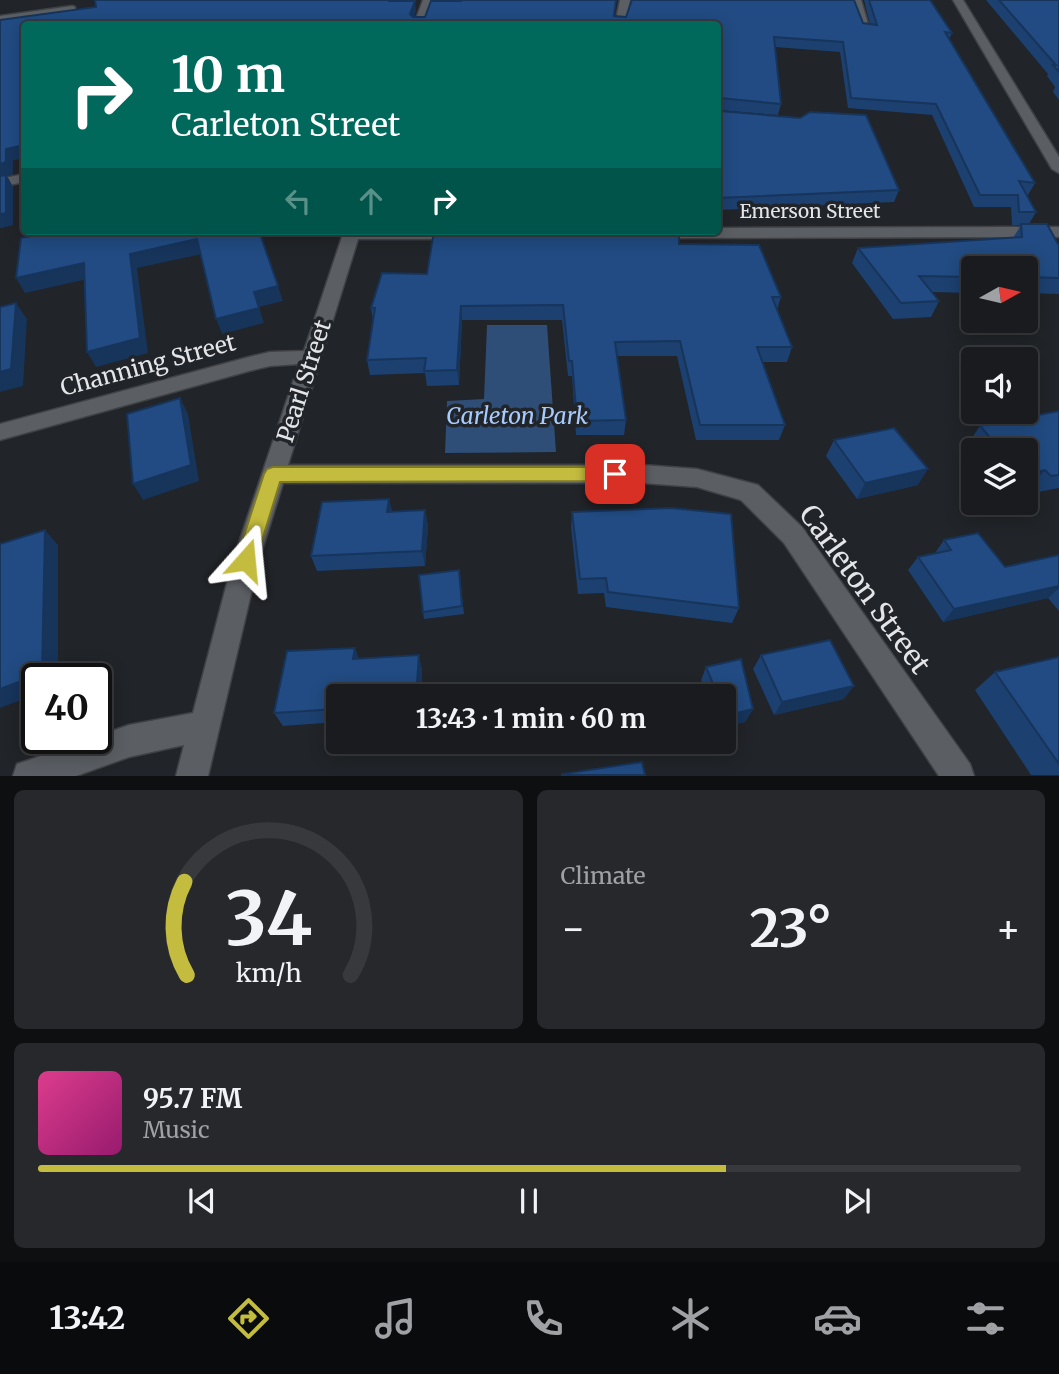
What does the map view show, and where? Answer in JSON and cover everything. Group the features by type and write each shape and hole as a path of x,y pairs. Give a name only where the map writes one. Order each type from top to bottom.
{"street":[{"path":"420,21 428,0"},
{"path":"621,21 625,0"},
{"path":"856,0 867,32"},
{"path":"958,0 1059,169"},
{"path":"0,19 76,6 74,21"},
{"path":"0,183 21,179"},
{"name":"Emerson Street","path":"721,233 1059,232"},
{"name":"Pearl Street","path":"192,775 246,560 351,235"},
{"name":"Channing Street","path":"0,432 249,364 270,359 312,357"},
{"name":"Carleton Street","path":"273,474 642,474 697,478 749,492 793,535 958,775"},
{"path":"29,775 129,741 203,726"}],"green space":[{"name":"Carleton Park","path":"487,325 547,325 556,452 445,453 447,401 484,399"}],"building":[{"path":"95,0 389,0 415,1 410,14 413,17 425,17 431,1 616,0 614,16 626,17 632,0 854,0 863,23 877,25 869,0 930,0 952,33 945,32 1035,183 1019,181 1036,212 1019,212 1018,195 980,195 936,104 851,98 843,42 774,37 781,104 721,98 721,21 21,21 21,146 6,149 6,162 0,164 0,20 96,7"},
{"path":"999,0 1059,0 1059,72 1053,65 1056,65"},
{"path":"721,111 800,118 810,112 866,115 899,190 721,198"},
{"path":"6,175 6,213 0,214 0,176"},
{"path":"1021,224 1047,224 1059,244 1059,278 1038,277 1038,256 961,256 961,277 919,276 939,301 901,303 858,248 1022,237"},
{"path":"36,235 260,235 278,286 254,292 259,308 216,319 197,239 130,254 140,338 87,352 84,263 16,278 21,238"},
{"path":"433,235 679,235 679,244 759,245 781,297 772,297 792,347 757,347 785,425 700,425 680,341 615,342 626,420 577,421 572,361 569,361 563,305 461,306 457,370 424,371 426,358 367,360 375,308 371,308 382,273 427,274"},
{"path":"16,303 11,369 0,372 0,307"},
{"path":"180,398 191,465 133,484 127,414"},
{"path":"1059,411 1059,475 1051,476 1045,470 1038,471 1038,438 990,438 980,426 1038,424 1038,415"},
{"path":"894,428 928,469 865,483 834,440"},
{"path":"389,499 387,512 425,510 422,551 311,556 322,502"},
{"path":"671,508 731,514 739,608 608,592 606,578 580,579 572,512"},
{"path":"45,530 42,663 21,663 21,681 0,689 0,544"},
{"path":"978,533 1005,567 1059,555 1059,586 954,609 918,557 951,550 944,540"},
{"path":"459,570 462,606 423,612 419,575"},
{"path":"830,640 854,686 782,702 761,655"},
{"path":"355,648 353,659 419,655 417,684 326,684 326,710 274,713 287,651"},
{"path":"1059,657 1059,764 995,672"},
{"path":"741,659 753,709 736,713 736,684 713,684 706,667"},
{"path":"642,762 645,775 562,775 562,774"}],"route":[{"path":"246,560 273,474 615,474"}]}
